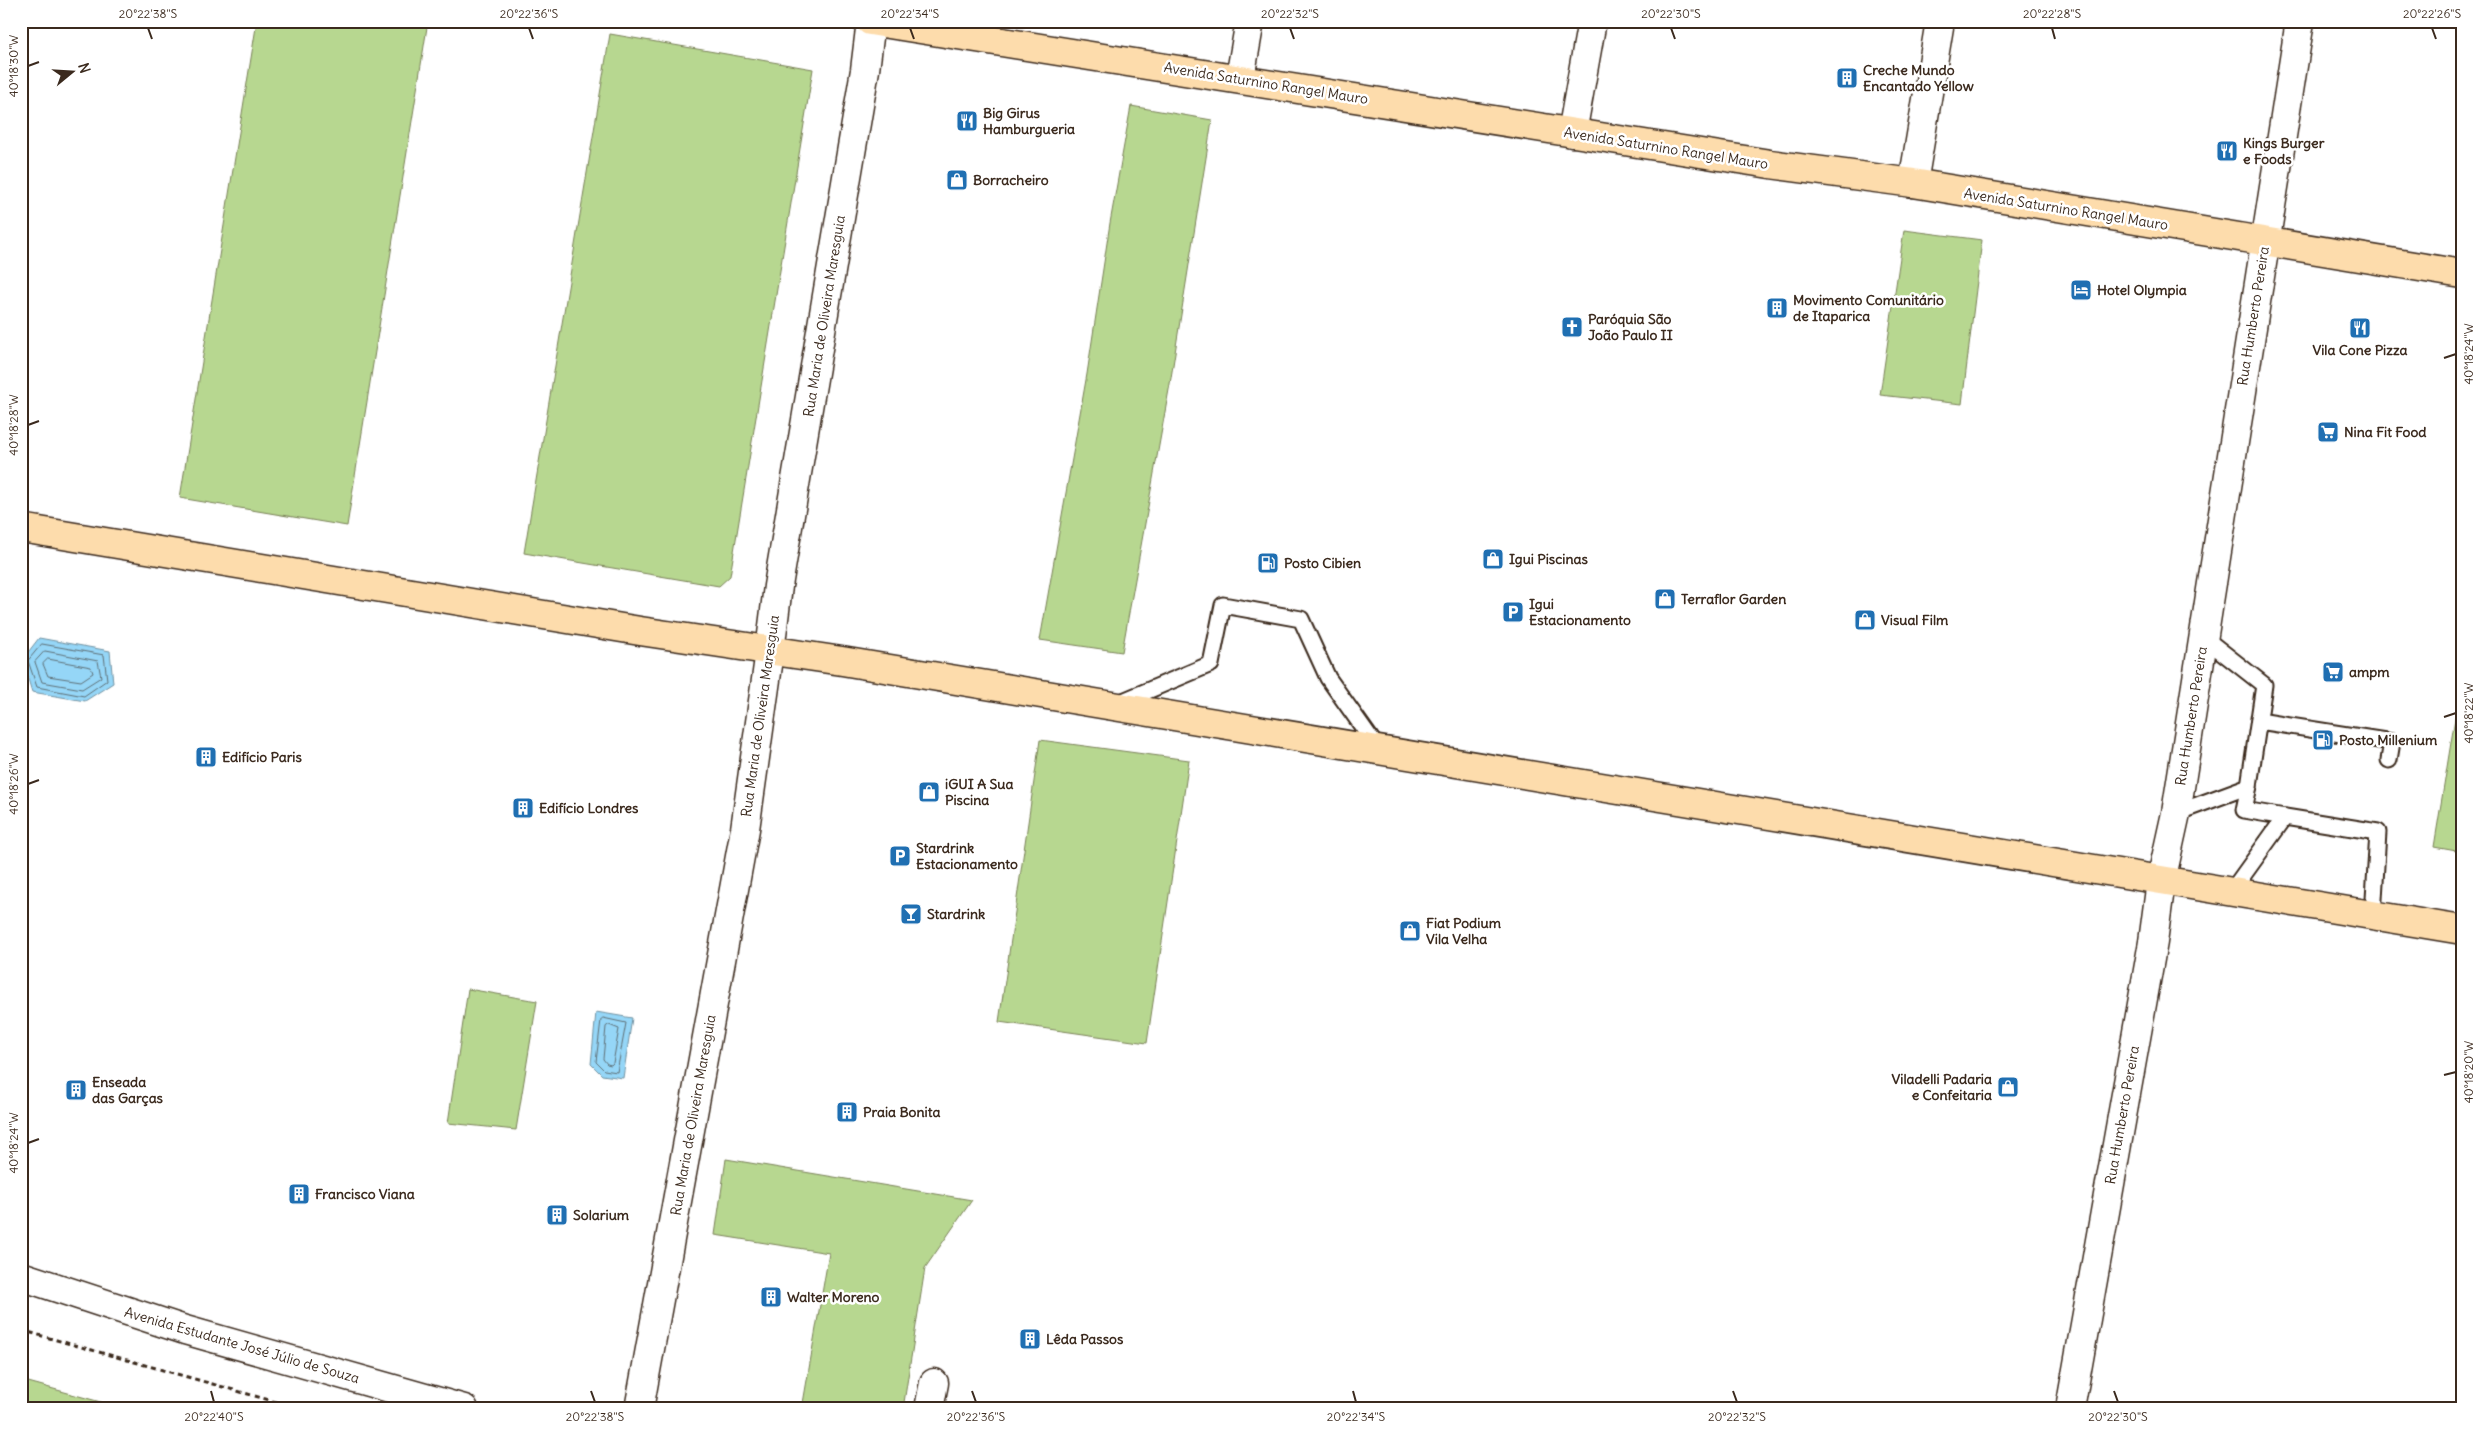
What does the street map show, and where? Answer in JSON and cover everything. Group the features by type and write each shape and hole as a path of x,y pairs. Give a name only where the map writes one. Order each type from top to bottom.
{"main road":[{"name":"Avenida Saturnino Rangel Mauro","path":"870,21 1240,78 1770,164 1914,183 2462,274"},
{"path":"21,528 1379,750 2462,930"}],"street":[{"name":"Rua Maria de Oliveira Maresguia","path":"639,1409 744,829 778,586 865,70 870,21"},
{"path":"1240,78 1250,21"},
{"path":"1572,133 1592,21"},
{"path":"1914,183 1940,21"},
{"name":"Rua Humberto Pereira","path":"2070,1409 2151,951 2161,881 2176,813 2300,21"},
{"name":"Avenida Estudante José Júlio de Souza","path":"21,1276 185,1330 464,1409"}],"lane":[{"path":"1110,706 1211,664 1223,605 1301,619 1328,678 1379,750"},
{"path":"2203,637 2264,685 2244,810 2285,817 2379,825 2373,916"},
{"path":"2259,720 2392,742 2389,760"},
{"path":"2176,813 2248,786"},
{"path":"2231,892 2285,817"}],"path":[{"path":"21,1330 300,1409"}],"green space":[{"path":"257,21 428,21 347,526 180,498"},
{"path":"610,34 813,69 730,576 719,586 524,553"},
{"path":"1131,106 1212,120 1170,384 1122,652 1040,640 1087,374 1110,223"},
{"path":"1904,230 1982,240 1962,404 1880,395"},
{"path":"2462,675 2462,852 2434,847"},
{"path":"1040,740 1189,760 1147,1043 999,1022"},
{"path":"468,989 537,1001 516,1130 448,1123"},
{"path":"726,1159 972,1200 925,1268 903,1409 802,1409 829,1253 715,1235"},
{"path":"21,1380 126,1409 21,1409"}],"water":[{"path":"39,638 110,651 113,683 85,701 32,692 22,660"},
{"path":"596,1012 632,1018 623,1078 602,1075 591,1064"}],"place":[{"name":"Creche Mundo Encantado Yellow","path":"1847,78"},
{"name":"Big Girus Hamburgueria","path":"967,121"},
{"name":"Kings Burger e Foods","path":"2227,151"},
{"name":"Borracheiro","path":"957,180"},
{"name":"Hotel Olympia","path":"2081,290"},
{"name":"Movimento Comunitário de Itaparica","path":"1777,308"},
{"name":"Paróquia São João Paulo II","path":"1572,327"},
{"name":"Vila Cone Pizza","path":"2360,328"},
{"name":"Nina Fit Food","path":"2328,432"},
{"name":"Igui Piscinas","path":"1493,559"},
{"name":"Posto Cibien","path":"1268,563"},
{"name":"Terraflor Garden","path":"1665,599"},
{"name":"Igui Estacionamento","path":"1513,612"},
{"name":"Visual Film","path":"1865,620"},
{"name":"ampm","path":"2333,672"},
{"name":"Posto Millenium","path":"2323,740"},
{"name":"Edifício Paris","path":"206,757"},
{"name":"iGUI A Sua Piscina","path":"929,792"},
{"name":"Edifício Londres","path":"523,808"},
{"name":"Stardrink Estacionamento","path":"900,856"},
{"name":"Stardrink","path":"911,914"},
{"name":"Fiat Podium Vila Velha","path":"1410,931"},
{"name":"Viladelli Padaria e Confeitaria","path":"2008,1087"},
{"name":"Enseada das Garças","path":"76,1090"},
{"name":"Praia Bonita","path":"847,1112"},
{"name":"Francisco Viana","path":"299,1194"},
{"name":"Solarium","path":"557,1215"},
{"name":"Walter Moreno","path":"771,1297"},
{"name":"Lêda Passos","path":"1030,1339"}]}
